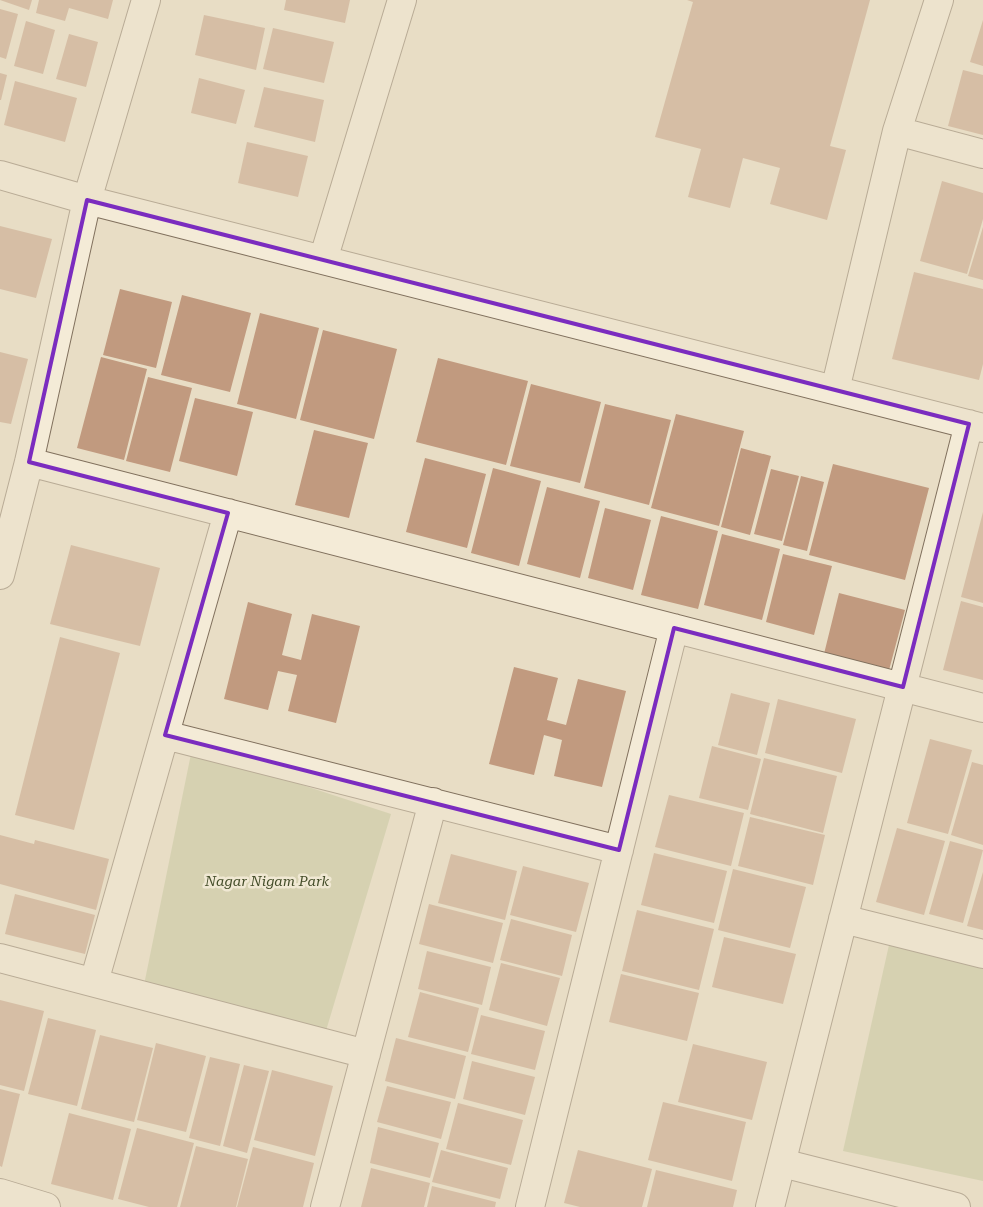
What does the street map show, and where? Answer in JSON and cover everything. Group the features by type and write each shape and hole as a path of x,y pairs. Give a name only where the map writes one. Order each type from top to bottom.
{"street":[{"path":"0,575 29,462 87,200 146,0"},
{"path":"323,260 402,0"},
{"path":"835,390 896,131 939,0"},
{"path":"896,131 983,154"},
{"path":"0,175 87,200 976,426 902,687 770,1207"},
{"path":"29,462 983,708"},
{"path":"94,982 228,513"},
{"path":"530,1207 674,628"},
{"path":"165,734 619,850"},
{"path":"325,1207 434,802"},
{"path":"843,919 983,954"},
{"path":"0,958 366,1054"},
{"path":"782,1163 956,1207"},
{"path":"0,1192 44,1207"}],"highlighted area":[{"path":"87,200 969,424 903,687 674,628 619,850 165,735 228,513 29,462"}],"green space":[{"name":"Nagar Nigam Park","path":"192,749 391,814 325,1034 144,985"},
{"path":"891,936 983,969 983,1181 843,1151"}],"building":[{"path":"0,0 32,0 29,10"},
{"path":"39,0 113,0 108,19 69,8 65,21 36,13"},
{"path":"286,0 350,0 345,23 284,10"},
{"path":"687,0 870,0 830,146 846,150 827,220 770,204 780,168 743,158 730,208 688,197 701,149 655,137 693,2"},
{"path":"0,9 18,14 6,59 0,57"},
{"path":"204,15 265,28 256,70 195,55"},
{"path":"983,20 983,66 970,62"},
{"path":"26,21 55,30 43,74 14,66"},
{"path":"273,28 334,42 324,83 263,69"},
{"path":"69,34 98,42 86,87 56,79"},
{"path":"963,70 983,75 983,135 948,126"},
{"path":"0,73 7,75 1,100 0,100"},
{"path":"199,78 245,90 236,124 191,113"},
{"path":"15,81 77,98 65,142 4,125"},
{"path":"264,87 324,100 315,142 254,127"},
{"path":"247,142 308,156 298,197 238,183"},
{"path":"942,181 983,193 983,219 967,274 920,261"},
{"path":"0,226 52,239 36,298 0,289"},
{"path":"983,227 983,280 968,276"},
{"path":"914,272 983,289 983,364 979,380 892,359"},
{"path":"120,289 172,302 156,368 103,355"},
{"path":"182,295 251,313 230,392 161,375"},
{"path":"260,313 319,328 296,419 237,404"},
{"path":"323,330 397,349 374,439 300,420"},
{"path":"0,352 28,359 11,424 0,422"},
{"path":"101,357 147,369 124,460 77,448"},
{"path":"438,358 528,381 506,465 416,442"},
{"path":"148,377 192,388 170,472 126,461"},
{"path":"531,384 601,402 580,483 510,466"},
{"path":"195,398 253,412 237,476 179,461"},
{"path":"605,404 671,420 649,505 584,488"},
{"path":"676,414 744,431 719,526 651,508"},
{"path":"314,430 368,443 349,518 295,505"},
{"path":"741,448 771,456 750,535 721,527"},
{"path":"425,458 486,474 467,548 406,532"},
{"path":"833,464 929,488 905,580 809,555"},
{"path":"493,468 541,481 519,566 471,553"},
{"path":"771,469 799,476 782,541 754,534"},
{"path":"801,476 824,482 807,551 783,545"},
{"path":"547,487 600,501 580,578 527,564"},
{"path":"605,508 651,520 633,590 588,578"},
{"path":"983,512 983,603 961,597"},
{"path":"661,516 718,531 698,609 641,595"},
{"path":"722,534 780,549 762,620 704,605"},
{"path":"71,545 160,568 140,646 50,624"},
{"path":"783,554 832,566 814,635 766,622"},
{"path":"839,593 905,610 888,674 823,658"},
{"path":"961,601 983,607 983,680 943,670"},
{"path":"248,602 292,614 282,655 301,660 312,614 360,626 336,723 288,711 297,675 278,671 268,710 224,699"},
{"path":"60,637 120,653 74,830 15,815"},
{"path":"514,667 558,678 547,720 566,725 578,679 626,691 602,787 554,776 562,740 544,735 534,775 489,764"},
{"path":"731,693 770,703 757,755 718,745"},
{"path":"778,699 856,719 842,773 765,753"},
{"path":"930,739 972,750 948,834 907,823"},
{"path":"712,746 761,759 748,810 699,798"},
{"path":"764,758 837,776 823,833 750,814"},
{"path":"972,762 983,765 983,845 951,835"},
{"path":"669,795 744,813 731,866 655,847"},
{"path":"750,817 825,835 813,885 738,866"},
{"path":"897,828 945,841 924,915 876,902"},
{"path":"0,835 34,844 35,840 109,859 96,910 0,884"},
{"path":"950,841 983,850 963,923 929,914"},
{"path":"654,853 727,871 714,923 641,905"},
{"path":"451,854 517,871 505,920 438,903"},
{"path":"523,866 589,883 576,932 510,915"},
{"path":"733,869 806,887 790,948 718,930"},
{"path":"983,872 983,930 967,926"},
{"path":"15,894 95,915 85,954 5,934"},
{"path":"429,904 503,923 493,963 419,944"},
{"path":"637,910 714,929 699,990 622,971"},
{"path":"511,919 572,935 562,976 500,960"},
{"path":"724,937 796,954 783,1004 712,987"},
{"path":"427,951 491,967 482,1005 418,989"},
{"path":"501,963 560,978 547,1026 489,1010"},
{"path":"621,974 699,993 687,1041 609,1022"},
{"path":"420,992 479,1008 468,1052 408,1037"},
{"path":"0,1000 44,1011 24,1091 0,1085"},
{"path":"481,1015 545,1031 535,1070 471,1054"},
{"path":"48,1018 96,1030 77,1106 28,1094"},
{"path":"100,1035 153,1048 134,1122 81,1109"},
{"path":"396,1038 466,1056 455,1099 385,1081"},
{"path":"156,1043 206,1056 186,1132 137,1120"},
{"path":"693,1044 767,1062 752,1120 678,1102"},
{"path":"210,1057 240,1064 220,1146 189,1138"},
{"path":"472,1061 535,1077 525,1115 463,1099"},
{"path":"244,1065 269,1071 247,1153 223,1146"},
{"path":"272,1070 333,1086 315,1156 254,1140"},
{"path":"387,1086 451,1102 441,1139 377,1122"},
{"path":"0,1089 20,1094 2,1167 0,1166"},
{"path":"663,1102 746,1122 732,1181 648,1160"},
{"path":"458,1103 523,1120 511,1165 446,1149"},
{"path":"69,1113 131,1129 113,1200 51,1184"},
{"path":"378,1127 439,1143 430,1178 370,1163"},
{"path":"137,1128 194,1143 177,1207 149,1207 118,1199"},
{"path":"196,1146 248,1159 236,1207 180,1207"},
{"path":"253,1147 314,1163 303,1207 237,1207"},
{"path":"441,1150 508,1168 500,1199 432,1182"},
{"path":"578,1150 652,1169 642,1207 580,1207 564,1203"},
{"path":"371,1168 430,1183 424,1207 361,1207"},
{"path":"656,1170 737,1190 733,1207 647,1207"},
{"path":"432,1186 496,1202 495,1207 427,1207"}]}
